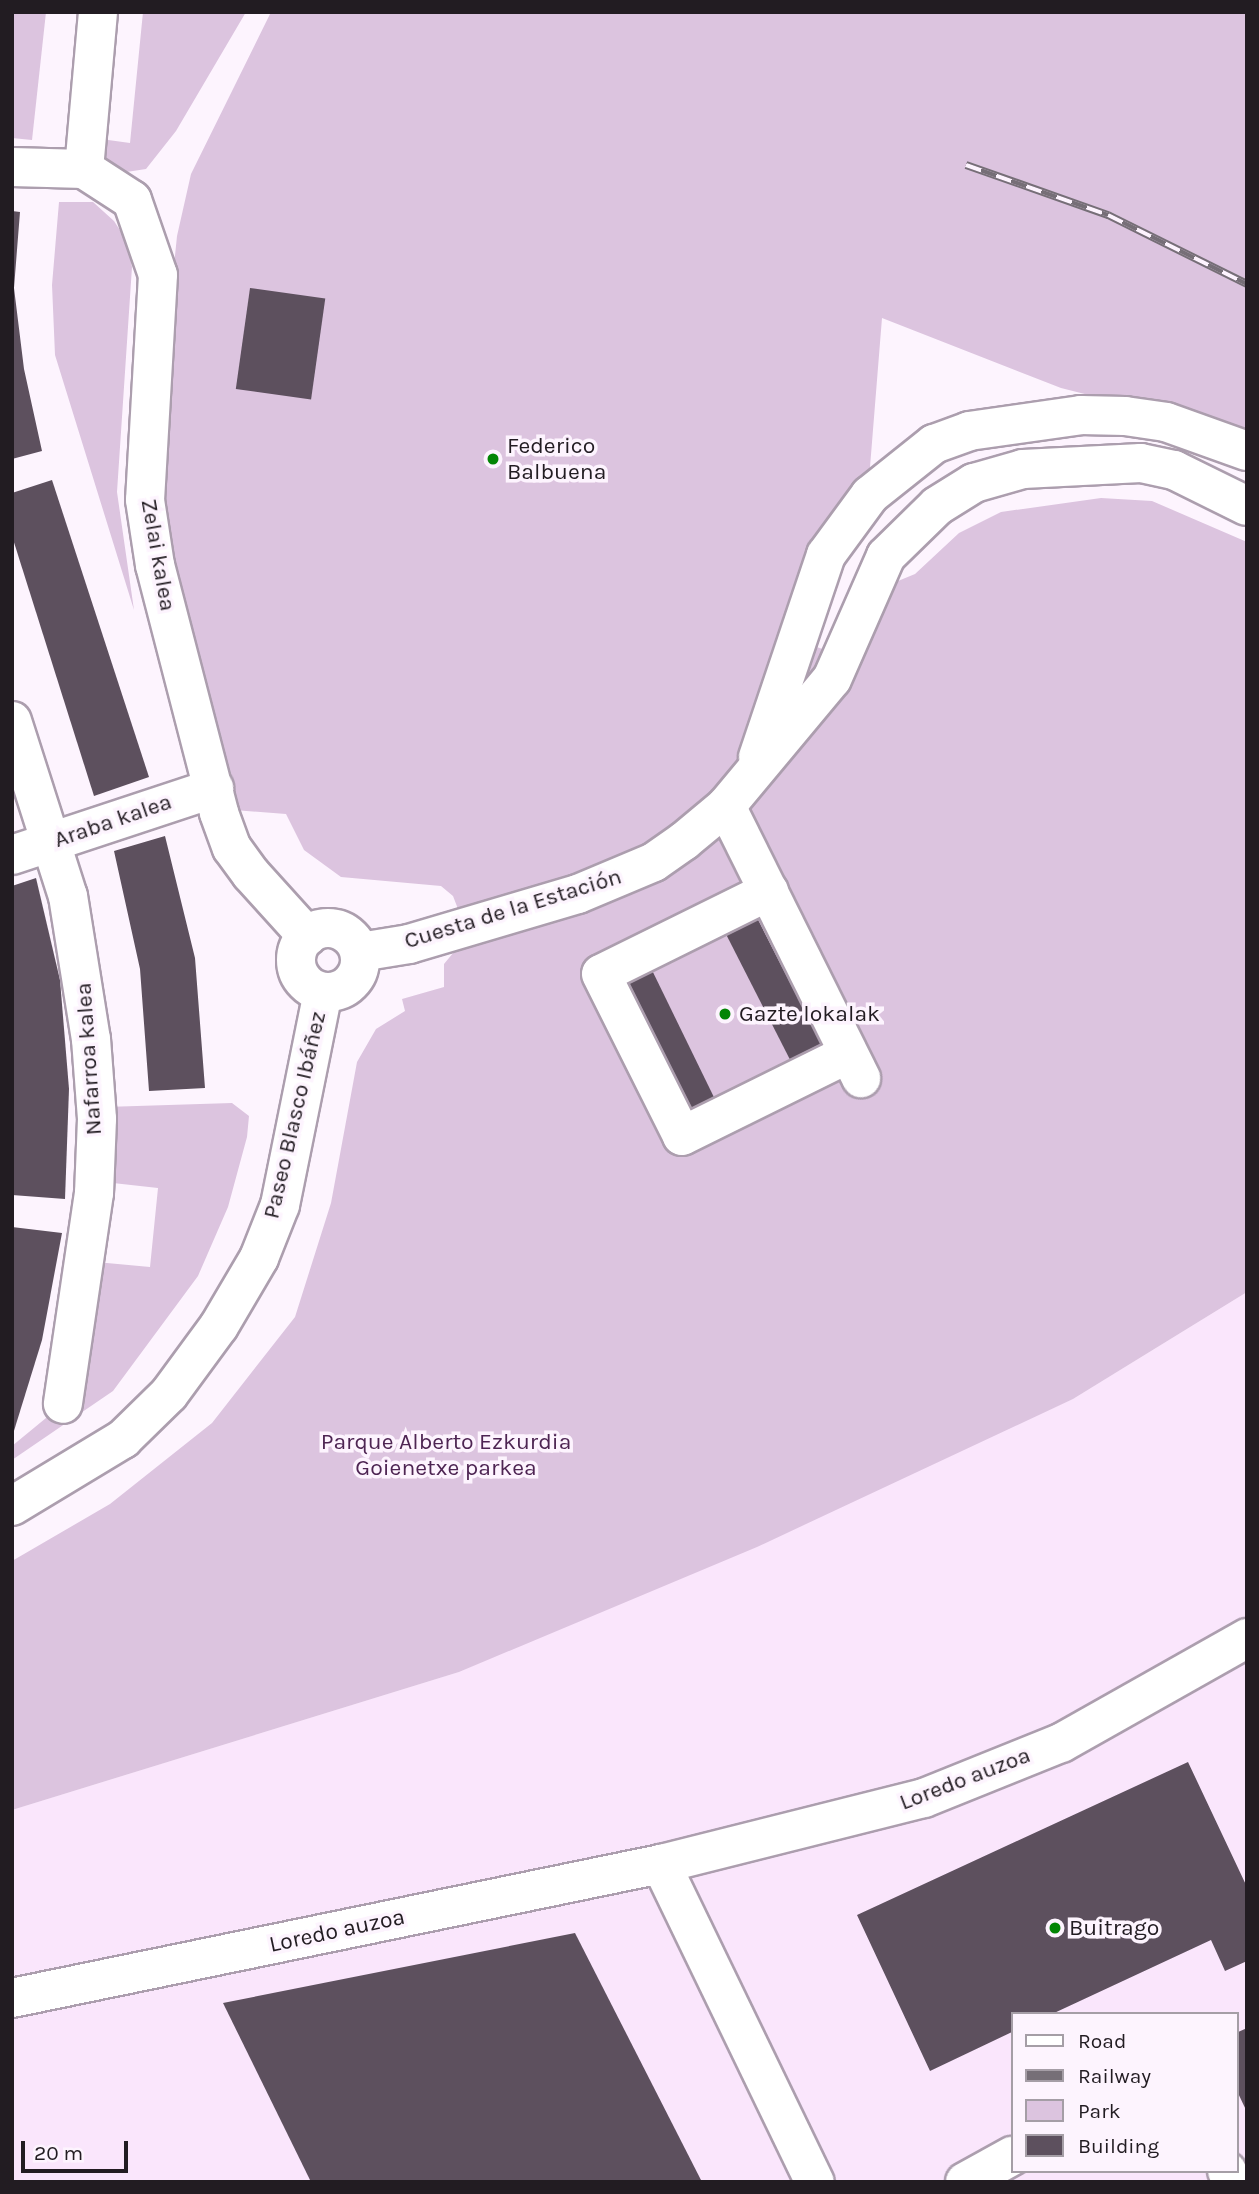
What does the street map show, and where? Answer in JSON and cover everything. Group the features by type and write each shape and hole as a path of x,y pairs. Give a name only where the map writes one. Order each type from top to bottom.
{"street":[{"path":"12,167 84,169 99,12"},
{"name":"Zelai kalea","path":"84,169 132,200 158,275 145,500 155,565 214,788 232,848 307,936"},
{"name":"Cuesta de la Estación","path":"754,769 826,555 870,495 934,444 969,431 1081,415 1125,416 1166,422 1247,452"},
{"name":"Cuesta de la Estación","path":"359,952 409,944 617,880 654,862 726,806 754,769 832,679 886,556 937,506 974,483 1023,469 1141,463 1174,470 1247,506"},
{"name":"Nafarroa kalea","path":"12,721 51,843 82,964 97,1119 83,1296 63,1404"},
{"name":"Araba kalea","path":"12,855 214,788"},
{"path":"726,806 769,891 855,1066 682,1136 601,974 769,891"},
{"path":"338,929 359,952 352,982 323,992 299,974 297,954 307,936 338,929"},
{"name":"Paseo Blasco Ibáñez","path":"12,1506 124,1439 169,1394 219,1326 258,1258 279,1205 323,992"},
{"name":"Loredo auzoa","path":"12,1998 662,1864 924,1798 1061,1742 1247,1638"},
{"path":"662,1864 816,2182"},
{"path":"965,2182 1010,2157"}],"shaded area":[{"path":"1247,1292 1247,2182 12,2182 12,1810 459,1672 1073,1399"}],"green space":[{"path":"12,12 46,12 32,140 12,138"},
{"path":"143,12 246,12 176,131 146,169 120,173 100,159 101,139 130,143"},
{"name":"Parque Alberto Ezkurdia Goienetxe parkea","path":"271,12 1247,12 1247,435 1061,388 882,318 870,467 890,488 845,542 808,644 834,653 852,600 915,574 959,533 1001,512 1101,498 1152,501 1247,542 1247,1292 1073,1399 757,1547 459,1672 12,1810 12,1561 110,1504 212,1423 295,1317 331,1203 357,1062 376,1029 405,1011 402,999 444,987 444,964 468,935 453,896 441,886 341,877 304,850 286,814 234,810 169,568 158,422 177,236 191,174"},
{"path":"59,202 93,202 114,221 127,241 132,267 117,492 134,610 55,355 52,285"},
{"path":"232,1103 249,1116 247,1137 228,1207 198,1276 113,1391 12,1460 12,1446 63,1404 96,1262 150,1267 158,1188 104,1182 105,1107"}],"building":[{"path":"12,211 20,212 14,288 24,369 42,451 12,459"},
{"path":"250,288 325,299 311,400 236,389"},
{"path":"52,480 149,777 94,796 12,536 12,493"},
{"path":"165,836 195,958 205,1088 149,1091 140,969 114,851"},
{"path":"36,878 60,980 69,1089 65,1199 12,1195 12,886"},
{"path":"752,908 823,1048 792,1064 721,924"},
{"path":"648,962 715,1100 686,1114 619,976"},
{"path":"12,1227 62,1233 42,1340 13,1434"},
{"name":"Buitrago","path":"1188,1762 1247,1887 1247,1961 1225,1971 1211,1940 1056,2012 1010,2012 1010,2033 930,2071 857,1915"},
{"path":"575,1933 702,2182 311,2182 223,2003"},
{"path":"1247,2028 1247,2112 1238,2093 1238,2032"}],"railway":[{"path":"966,165 1108,215 1247,284"}],"place":[{"name":"Federico Balbuena","path":"493,459"},
{"name":"Gazte lokalak","path":"725,1014"},
{"name":"Buitrago","path":"1055,1928"}]}
